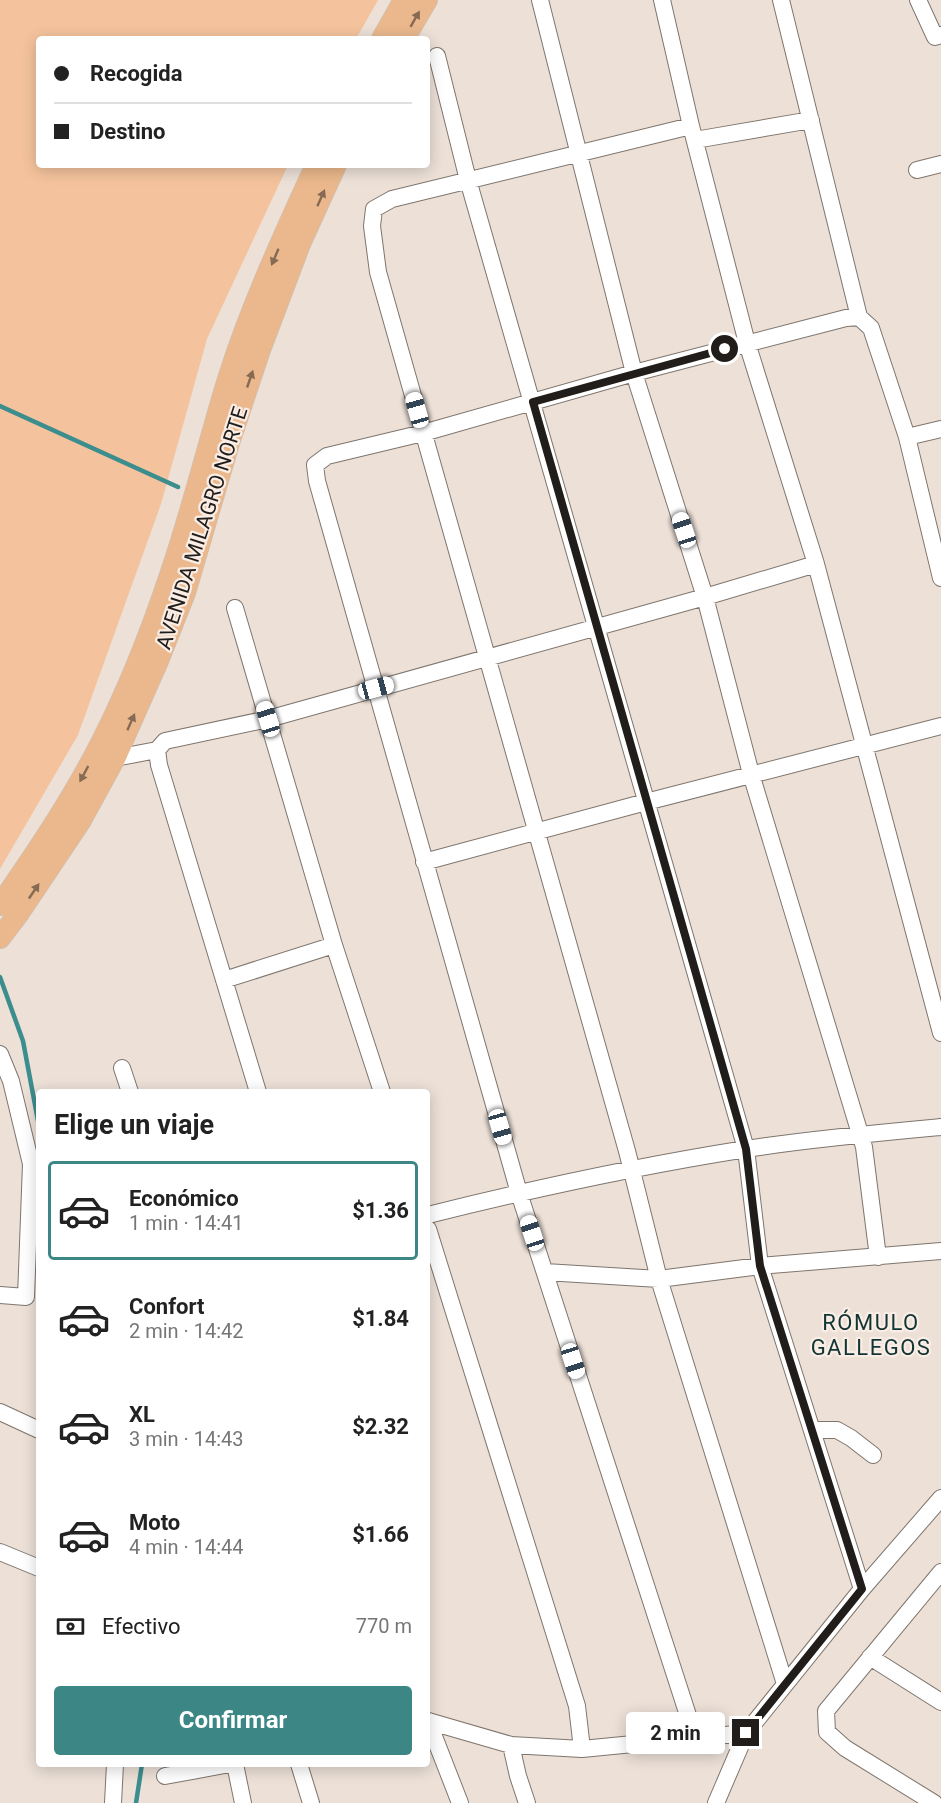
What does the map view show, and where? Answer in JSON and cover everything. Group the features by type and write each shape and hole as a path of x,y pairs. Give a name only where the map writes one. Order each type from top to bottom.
{"main road":[{"path":"384,36 404,0"},
{"path":"406,36 427,0"},
{"name":"AVENIDA MILAGRO NORTE","path":"0,905 34,857 74,793 101,742 140,654 170,575 229,378 255,304 315,168"},
{"name":"AVENIDA MILAGRO NORTE","path":"0,938 19,914 80,822 115,758 159,661 185,593 229,442 260,350 300,244 335,168"}],"street":[{"path":"540,0 634,373 705,597 751,774 864,1147 878,1257"},
{"path":"662,0 693,133 747,343 816,564 941,1033"},
{"path":"781,0 859,317 871,328 907,437 941,578"},
{"path":"918,0 935,37 941,34"},
{"path":"437,56 468,180 746,1149 760,1266 862,1589"},
{"path":"785,1684 659,1279 632,1171 378,272 372,226 374,209 392,199 468,180 579,154 693,133 811,120"},
{"path":"917,170 941,164"},
{"path":"696,1737 519,1193 317,481 315,465 327,456 423,433 747,343 846,318 859,317"},
{"path":"907,437 941,429"},
{"path":"115,758 157,750 165,741 268,719 816,564"},
{"path":"235,608 333,945 381,1089"},
{"path":"424,862 751,774 941,726"},
{"path":"157,750 159,765 257,1089"},
{"path":"224,980 333,945"},
{"path":"0,1054 11,1081 31,1164 32,1300 0,1295"},
{"path":"122,1068 129,1089"},
{"path":"430,1215 519,1193 746,1149 860,1134 941,1127"},
{"path":"430,1235 577,1706 582,1749"},
{"path":"545,1272 659,1279 760,1266 941,1251"},
{"path":"0,1412 36,1429"},
{"path":"812,1430 837,1430 873,1455"},
{"path":"716,1803 746,1733 862,1589 941,1498"},
{"path":"0,1552 36,1567"},
{"path":"934,1803 845,1748 827,1732 826,1711 870,1658 934,1594 941,1572"},
{"path":"870,1658 941,1702"},
{"path":"430,1722 511,1744 582,1749 746,1733"},
{"path":"430,1726 460,1803"},
{"path":"511,1744 527,1803"},
{"path":"113,1803 115,1767"},
{"path":"165,1776 214,1767"},
{"path":"236,1767 243,1803"},
{"path":"300,1767 311,1803"}],"shaded area":[{"path":"0,0 378,0 358,36 36,36 36,168 287,168 207,339 161,504 78,735 0,869"}],"waterway":[{"path":"0,406 178,487"},
{"path":"0,977 23,1041 36,1110"},
{"path":"136,1803 142,1767"}],"district":[{"name":"RÓMULO GALLEGOS","path":"871,1334"}],"route":[{"path":"725,349 533,402 746,1149 760,1266 862,1589 746,1733"}]}
